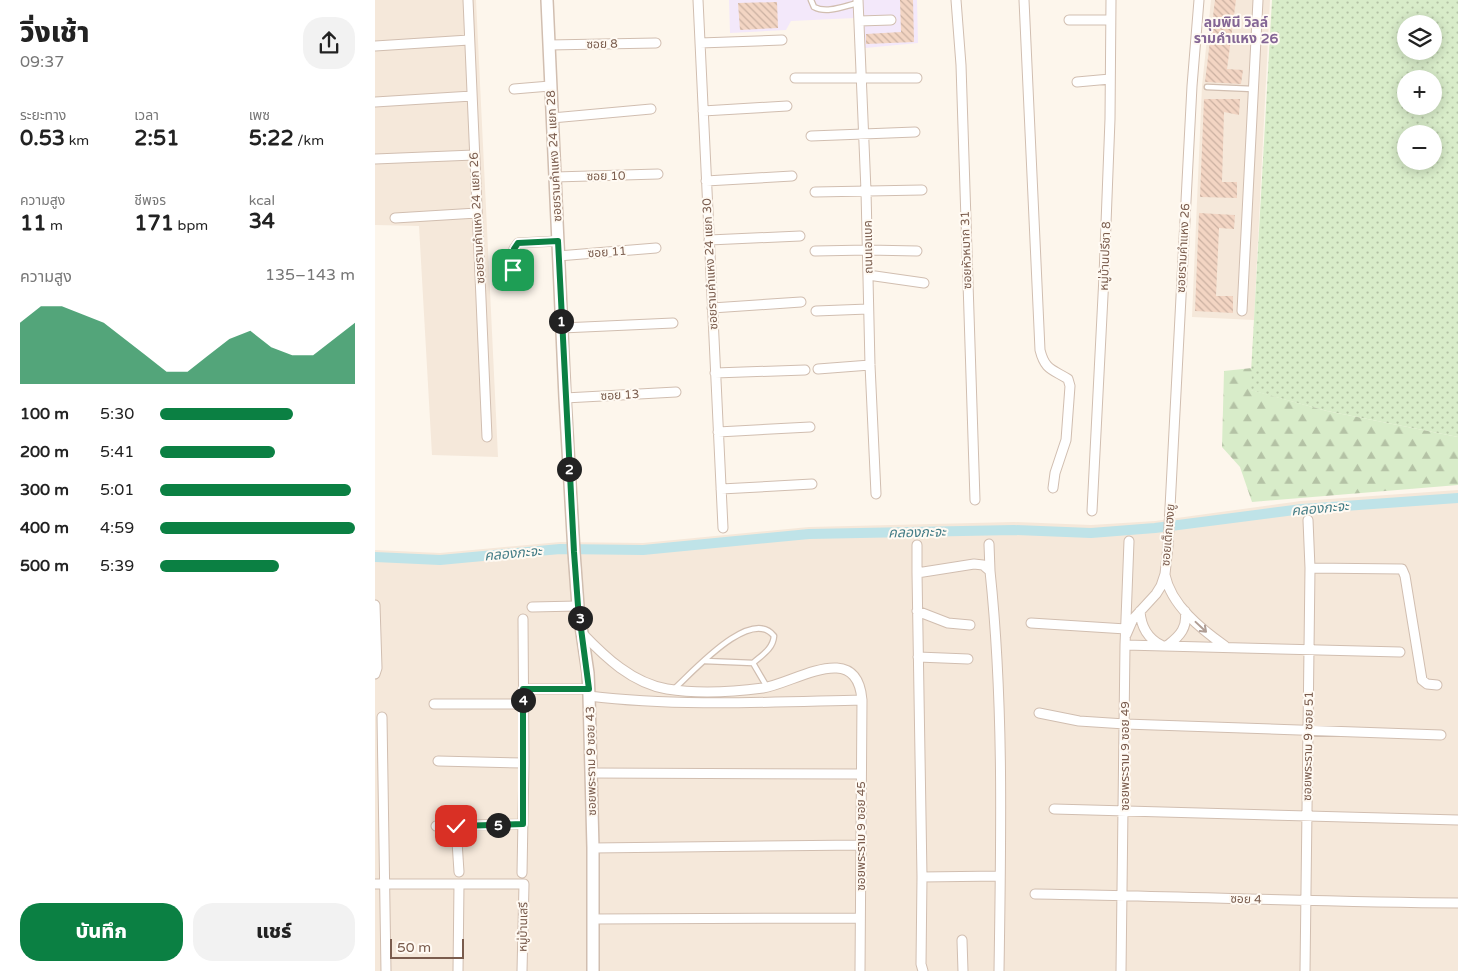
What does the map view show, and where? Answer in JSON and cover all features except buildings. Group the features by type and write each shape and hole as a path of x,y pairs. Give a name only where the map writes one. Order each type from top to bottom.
{"street":[{"name":"ซอยรามคำแหง 24 แยก 26","path":"468,0 487,437"},
{"name":"ซอยรามคำแหง 24 แยก 28","path":"547,0 574,552"},
{"name":"ซอยรามคำแหง 24 แยก 30","path":"698,0 723,528"},
{"name":"ซอยหัวหมาก 31","path":"956,0 961,65 975,500"},
{"path":"1024,0 1040,350 1043,360 1048,367 1068,378 1070,386 1066,440 1055,472 1053,488"},
{"name":"หมู่บ้านปรีชา 8","path":"1092,511 1104,276 1111,0"},
{"name":"ซอยรามคำแหง 26","path":"1172,496 1190,116 1199,0"},
{"path":"1242,311 1258,0"},
{"name":"ถนนเอแบค","path":"858,1 868,250 870,365 877,494"},
{"path":"859,21 891,20"},
{"path":"1069,20 1110,20"},
{"path":"375,46 469,40"},
{"path":"700,43 782,40"},
{"name":"ซอย 8","path":"549,45 656,43"},
{"path":"795,78 917,78"},
{"path":"1077,82 1110,79"},
{"path":"514,90 551,86"},
{"path":"375,102 472,96"},
{"path":"703,110 787,106"},
{"path":"552,118 651,109"},
{"path":"811,136 915,132"},
{"path":"375,159 475,155"},
{"name":"ซอย 10","path":"555,177 658,174"},
{"path":"706,181 793,176"},
{"path":"815,192 922,190"},
{"path":"395,218 477,213"},
{"path":"709,240 800,236"},
{"path":"513,270 514,249 518,243 558,241"},
{"name":"ซอย 11","path":"559,256 656,248"},
{"path":"815,252 917,251"},
{"path":"868,275 924,283"},
{"path":"712,308 801,302"},
{"path":"816,311 868,310"},
{"path":"562,328 673,323"},
{"path":"818,369 870,365"},
{"path":"715,373 805,370"},
{"name":"ซอย 13","path":"565,398 676,392"},
{"path":"718,432 810,427"},
{"path":"721,489 812,484"},
{"name":"ซอยเต็กเฮงยู","path":"1126,632 1140,611 1161,586 1165,574 1169,546 1172,496"},
{"name":"ซอยพระราม 9 ซอย 51","path":"1305,971 1309,731 1310,568 1308,520"},
{"name":"ซอยพระราม 9 ซอย 49","path":"1121,971 1125,645 1129,542"},
{"path":"989,544 998,653 999,971"},
{"path":"917,545 922,876 921,964 923,971"},
{"name":"ซอยพระราม 9 ซอย 43","path":"574,552 578,606 589,692 593,848 593,971"},
{"path":"917,573 974,564 983,565 990,572"},
{"path":"1310,568 1403,569 1421,680 1427,684 1437,685"},
{"name":"ซอยเต็กเฮงยู","path":"1165,574 1169,588 1185,611 1210,636 1225,646"},
{"path":"375,606 377,668 375,674"},
{"path":"532,607 578,606"},
{"path":"917,611 948,623 970,625"},
{"path":"1140,611 1145,630 1154,642 1165,645 1181,634 1186,623 1185,611"},
{"path":"522,873 524,762 523,619"},
{"path":"1031,623 1126,632"},
{"path":"581,633 616,666 649,684 673,690 719,692 767,687 769,702"},
{"path":"1125,645 1309,648 1400,652"},
{"path":"918,657 968,659"},
{"name":"ซอยพระราม 9 ซอย 45","path":"767,687 804,673 832,668 843,670 858,679 861,688 861,971"},
{"path":"648,701 649,684"},
{"path":"523,689 589,692 625,700 648,701 727,703 862,700"},
{"path":"434,704 523,704"},
{"path":"1039,713 1079,721 1125,724 1441,735"},
{"path":"382,717 386,971"},
{"path":"438,761 524,762"},
{"path":"591,773 861,774"},
{"path":"1054,809 1458,820"},
{"path":"437,826 523,824"},
{"path":"456,826 459,872"},
{"path":"593,848 861,845"},
{"path":"922,876 1000,876"},
{"path":"375,884 459,884 458,971"},
{"name":"หมู่บ้านเสรี","path":"459,884 523,884 522,971"},
{"name":"ซอย 4","path":"1035,894 1123,895 1305,902 1458,904"},
{"path":"593,919 860,918"},
{"path":"962,940 963,971"}],"lane":[{"path":"811,0 813,7 820,10 829,10 858,1"},
{"path":"1207,87 1253,89"},
{"path":"673,690 705,661 730,639 740,633 752,628 763,628 770,630 774,636 774,643 770,649 753,663 705,661"},
{"path":"753,663 767,687"}],"shaded area":[{"path":"375,0 476,0 498,457 432,455 419,226 375,225"},
{"path":"729,0 917,0 918,43 865,48 855,18 791,21 786,30 730,33"},
{"name":"ลุมพินี วิลล์ รามคำแหง 26","path":"1211,0 1270,0 1254,320 1192,317 1202,86"},
{"path":"1458,490 1458,971 375,971 375,550 440,553 560,542 643,543 809,527 1014,522 1091,525 1155,521 1301,501"}],"green space":[{"path":"1272,0 1458,0 1458,437 1327,411 1250,390"},
{"path":"1252,368 1251,390 1327,411 1458,437 1458,485 1252,502 1240,467 1222,447 1224,371"}],"waterway":[{"name":"คลองกะจะ","path":"375,557 440,560 560,549 643,550 809,534 1014,530 1091,533 1155,528 1302,509 1458,498"}],"district":[{"name":"ลุมพินี วิลล์ รามคำแหง 26","path":"1236,30"}],"route":[{"path":"456,826 523,824 523,689 589,689 578,606 574,552 558,241 518,243 514,249 513,270"}]}
